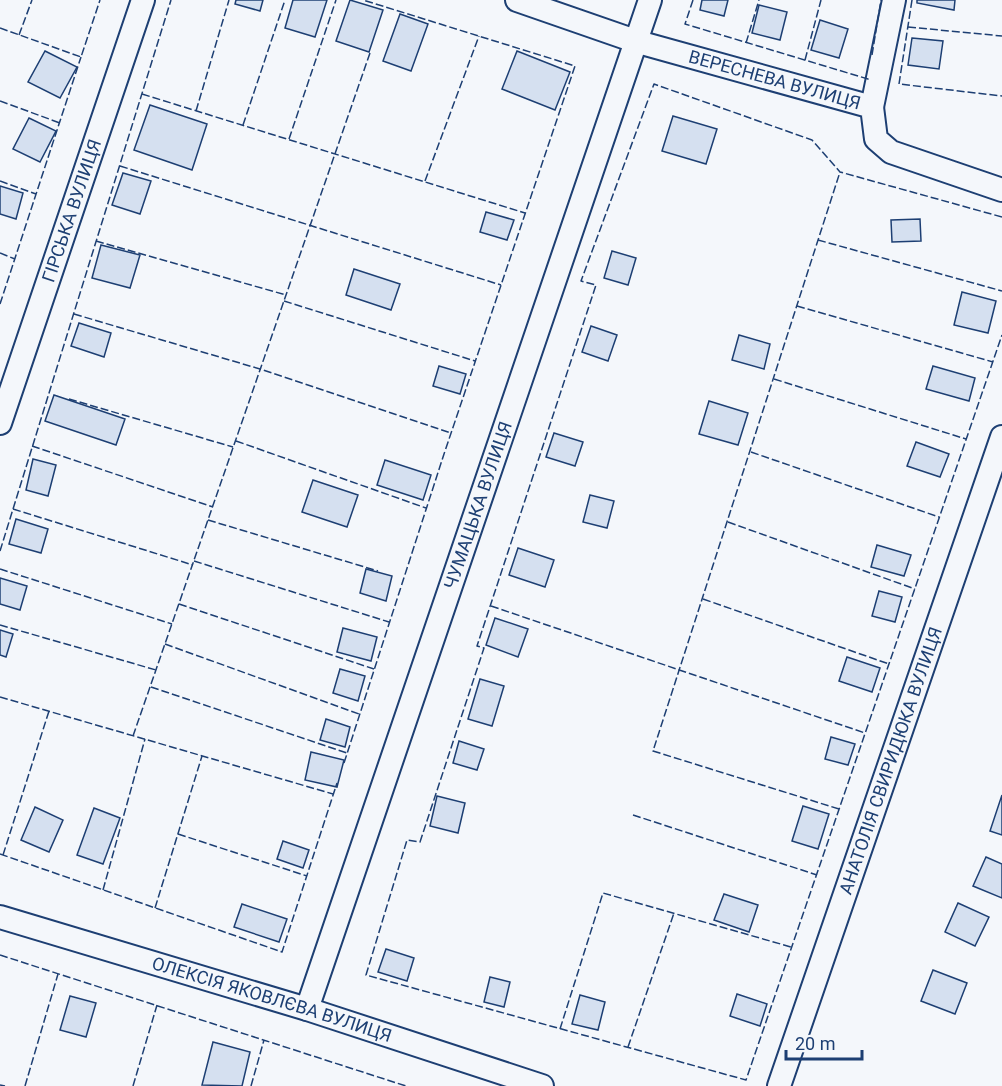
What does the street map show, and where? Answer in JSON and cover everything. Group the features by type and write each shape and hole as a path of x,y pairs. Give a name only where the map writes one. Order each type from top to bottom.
{"street":[{"name":"ГІРСЬКА ВУЛИЦЯ","path":"0,423 143,0"},
{"name":"ВЕРЕСНЕВА ВУЛИЦЯ","path":"517,0 638,42 872,107 876,139 891,152 1002,190"},
{"name":"ЧУМАЦЬКА ВУЛИЦЯ","path":"307,1009 638,42 650,0"},
{"path":"872,107 894,0"},
{"name":"АНАТОЛІЯ СВИРИДЮКА ВУЛИЦЯ","path":"779,1086 1002,437"},
{"name":"ОЛЕКСІЯ ЯКОВЛЄВА ВУЛИЦЯ","path":"0,917 307,1009 542,1086"}],"building":[{"path":"236,0 263,0 260,11 235,4"},
{"path":"293,0 327,0 315,37 285,28"},
{"path":"350,0 383,10 369,52 336,41"},
{"path":"702,0 728,0 724,16 700,10"},
{"path":"917,0 955,0 954,10 917,3"},
{"path":"759,5 787,12 780,40 752,33"},
{"path":"400,14 428,24 411,71 383,61"},
{"path":"820,20 848,29 839,58 811,50"},
{"path":"912,38 943,41 939,69 908,65"},
{"path":"45,51 77,67 60,98 28,82"},
{"path":"517,51 570,72 555,110 502,89"},
{"path":"150,105 207,124 192,170 134,150"},
{"path":"673,116 717,129 706,164 662,151"},
{"path":"29,118 56,131 40,162 13,149"},
{"path":"123,173 151,181 140,214 112,205"},
{"path":"0,186 23,193 16,219 0,214"},
{"path":"486,212 514,220 507,240 480,232"},
{"path":"920,219 921,241 892,242 891,220"},
{"path":"101,245 140,255 130,288 92,278"},
{"path":"612,251 636,258 628,285 604,278"},
{"path":"354,269 400,284 391,310 346,295"},
{"path":"962,292 996,301 988,333 954,325"},
{"path":"79,323 111,333 104,357 71,346"},
{"path":"591,326 617,335 608,361 582,352"},
{"path":"739,335 770,344 764,369 732,360"},
{"path":"439,366 466,374 460,394 433,386"},
{"path":"933,366 975,378 969,401 926,389"},
{"path":"54,395 125,419 116,445 45,421"},
{"path":"709,401 748,413 738,445 699,434"},
{"path":"554,433 583,442 575,466 546,457"},
{"path":"916,442 949,454 940,477 907,466"},
{"path":"33,459 56,465 48,496 26,490"},
{"path":"385,460 431,475 423,500 377,485"},
{"path":"313,480 358,495 347,527 302,512"},
{"path":"590,495 614,501 607,528 583,522"},
{"path":"16,519 48,529 41,553 9,544"},
{"path":"877,545 911,555 904,576 871,567"},
{"path":"518,548 554,560 545,587 509,575"},
{"path":"366,569 392,576 386,601 360,593"},
{"path":"0,578 27,586 20,610 0,604"},
{"path":"879,591 902,597 895,622 872,616"},
{"path":"495,618 528,629 518,657 486,645"},
{"path":"343,628 377,637 371,661 337,652"},
{"path":"0,630 13,634 6,657 0,655"},
{"path":"847,657 880,668 872,692 839,681"},
{"path":"340,669 365,676 358,701 333,693"},
{"path":"480,679 504,686 492,726 468,719"},
{"path":"326,719 350,727 345,747 320,740"},
{"path":"831,737 855,744 848,765 825,759"},
{"path":"459,741 484,749 477,770 453,763"},
{"path":"311,752 344,760 337,787 305,780"},
{"path":"1002,795 1002,835 990,831"},
{"path":"437,796 465,803 458,833 430,826"},
{"path":"803,806 829,814 818,849 792,841"},
{"path":"35,807 63,820 49,852 21,840"},
{"path":"94,808 120,818 103,864 77,855"},
{"path":"283,841 309,850 303,868 277,859"},
{"path":"986,857 1002,864 1002,898 973,886"},
{"path":"724,894 758,905 749,932 714,920"},
{"path":"958,903 989,917 975,946 945,932"},
{"path":"242,904 287,919 279,942 234,927"},
{"path":"386,949 414,958 407,981 378,972"},
{"path":"933,970 967,983 955,1014 921,1001"},
{"path":"490,977 510,982 504,1007 484,1002"},
{"path":"737,994 767,1004 760,1026 730,1016"},
{"path":"580,995 605,1002 598,1030 572,1024"},
{"path":"70,996 96,1003 86,1037 60,1030"},
{"path":"213,1042 250,1052 242,1086 202,1085"}],"fence":[{"path":"19,35 32,0"},
{"path":"0,28 81,57 100,0"},
{"path":"0,551 171,0"},
{"path":"196,111 229,0"},
{"path":"243,125 285,0"},
{"path":"289,139 336,0"},
{"path":"344,763 444,454 575,66 363,0"},
{"path":"693,0 685,24 868,79 868,76"},
{"path":"746,43 759,0"},
{"path":"805,60 821,0"},
{"path":"872,55 881,0"},
{"path":"912,0 899,84 1002,96"},
{"path":"908,27 1002,36"},
{"path":"425,181 479,36"},
{"path":"133,736 371,50"},
{"path":"0,304 81,57"},
{"path":"1002,217 840,172 812,140 654,84 581,281 596,285 477,646 484,648 420,842 407,840 366,975 746,1080 1002,335"},
{"path":"142,94 525,213"},
{"path":"0,101 60,123"},
{"path":"120,166 501,285"},
{"path":"839,809 653,751 840,172"},
{"path":"0,181 36,194"},
{"path":"818,240 1002,291"},
{"path":"96,241 286,295"},
{"path":"0,253 15,259"},
{"path":"284,301 475,361"},
{"path":"797,306 993,362"},
{"path":"74,314 260,369 451,433"},
{"path":"774,379 966,439"},
{"path":"69,399 233,447"},
{"path":"236,441 426,508"},
{"path":"32,446 213,507"},
{"path":"751,452 939,517"},
{"path":"13,509 193,565"},
{"path":"208,520 378,571"},
{"path":"728,522 915,589"},
{"path":"194,561 389,622"},
{"path":"0,569 172,624"},
{"path":"703,599 889,664"},
{"path":"179,604 374,669"},
{"path":"491,606 865,733"},
{"path":"0,625 156,670"},
{"path":"165,644 359,714"},
{"path":"151,687 347,753"},
{"path":"0,697 333,794"},
{"path":"3,855 49,711"},
{"path":"103,890 145,739"},
{"path":"155,908 202,756"},
{"path":"0,854 282,952 337,783"},
{"path":"633,815 817,875"},
{"path":"178,834 307,876"},
{"path":"560,1029 603,893 791,947"},
{"path":"628,1047 674,913"},
{"path":"0,955 406,1086"},
{"path":"25,1086 58,974"},
{"path":"133,1086 157,1005"},
{"path":"251,1086 264,1040"},
{"path":"0,1085 5,1086"}]}
